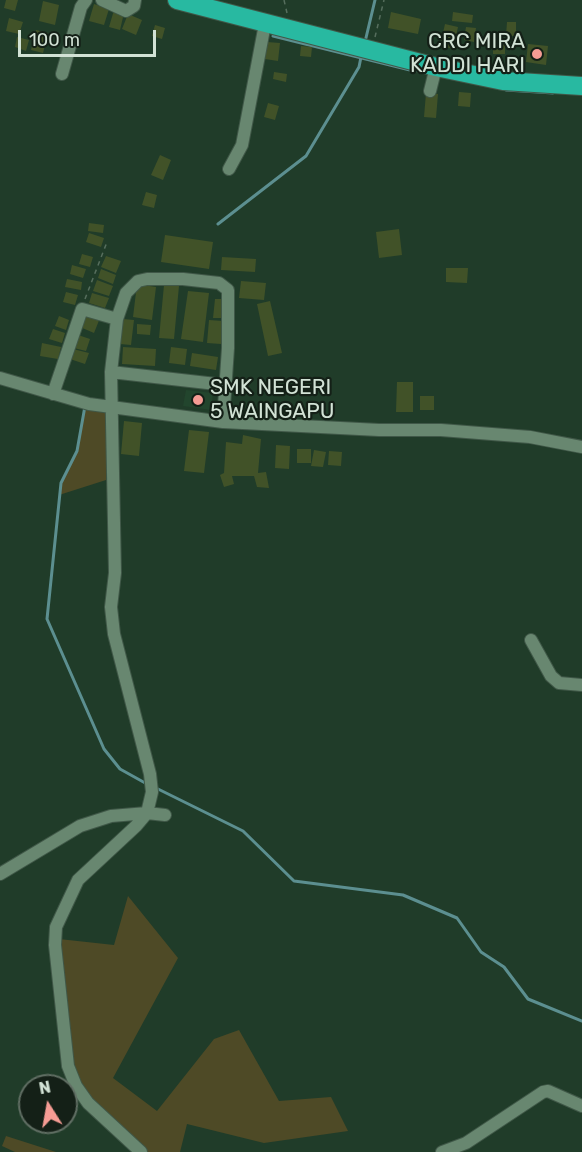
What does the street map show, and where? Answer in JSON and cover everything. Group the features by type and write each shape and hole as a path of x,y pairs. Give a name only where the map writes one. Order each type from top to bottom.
{"highway":[{"path":"177,0 366,50 434,77 582,86"}],"street":[{"path":"62,74 81,7 86,0"},
{"path":"102,0 126,11 134,6 135,0"},
{"path":"229,169 242,145 265,24"},
{"path":"141,1152 88,1103 76,1086 68,1066 56,945 56,927 78,880 122,840 147,813 152,792 150,774 112,618 115,573 111,372 117,319 126,293 138,281 183,279 225,286 230,299 223,422"},
{"path":"53,394 82,309 117,319"},
{"path":"111,372 225,385"},
{"path":"0,378 85,404 223,422 369,429 441,429 530,437 582,447"},
{"path":"531,640 551,676 559,684 582,685"},
{"path":"0,874 80,826 111,816 147,813 165,815"},
{"path":"442,1152 466,1143 543,1092 548,1091 582,1106"}],"path":[{"path":"366,50 384,0"},
{"path":"82,309 107,242"}],"shaded area":[{"name":"SMK NEGERI 5 WAINGAPU","path":"186,390 213,393 211,410 183,406"},
{"path":"85,404 109,407 106,480 59,495 61,483 77,451"},
{"path":"128,896 178,958 113,1078 157,1111 214,1039 239,1030 279,1101 331,1097 348,1131 264,1143 187,1124 180,1152 143,1152 92,1102 78,1079 78,1074 75,1074 71,1068 59,939 114,945"},
{"path":"6,1136 56,1152 15,1152 2,1146"}],"building":[{"path":"6,0 18,0 15,11 4,8"},
{"path":"43,1 59,5 55,25 39,21"},
{"path":"94,4 109,9 104,25 89,21"},
{"path":"114,10 124,13 120,30 109,27"},
{"path":"391,12 421,19 418,34 388,28"},
{"path":"453,12 473,15 472,23 452,21"},
{"path":"128,14 142,20 136,35 122,29"},
{"path":"9,18 23,22 19,34 6,31"},
{"path":"507,22 516,22 516,36 506,36"},
{"path":"445,24 458,27 453,49 440,46"},
{"path":"155,25 165,28 162,39 152,36"},
{"path":"466,27 476,28 474,42 464,40"},
{"path":"36,30 48,33 43,53 31,50"},
{"path":"17,37 29,40 26,51 15,47"},
{"path":"493,41 505,41 505,54 493,54"},
{"path":"267,42 280,43 278,61 265,59"},
{"name":"CRC MIRA KADDI HARI","path":"528,44 548,46 546,65 526,62"},
{"path":"301,46 312,47 311,57 300,56"},
{"path":"274,72 287,74 286,82 273,79"},
{"path":"459,92 471,93 470,107 458,106"},
{"path":"426,93 438,94 436,118 424,117"},
{"path":"268,103 279,106 275,120 264,117"},
{"path":"160,155 171,160 163,180 151,175"},
{"path":"146,192 157,195 154,208 142,205"},
{"path":"89,223 104,225 103,233 88,231"},
{"path":"399,229 402,255 379,258 376,232"},
{"path":"89,233 104,238 101,247 86,242"},
{"path":"165,235 213,242 209,269 161,262"},
{"path":"82,254 93,257 90,267 79,264"},
{"path":"106,256 121,261 116,273 101,267"},
{"path":"222,257 256,259 255,272 221,270"},
{"path":"72,265 86,269 83,278 70,274"},
{"path":"446,268 468,268 467,283 446,282"},
{"path":"101,269 116,275 113,284 98,278"},
{"path":"67,279 82,282 81,290 65,287"},
{"path":"97,280 113,286 109,296 93,291"},
{"path":"241,281 266,283 264,300 239,298"},
{"path":"137,284 156,287 152,320 133,317"},
{"path":"164,285 179,286 174,339 159,338"},
{"path":"188,291 209,293 203,342 181,339"},
{"path":"66,292 78,295 75,305 63,302"},
{"path":"92,293 109,298 105,308 89,303"},
{"path":"215,299 224,299 222,318 213,318"},
{"path":"270,301 282,353 268,356 257,304"},
{"path":"86,313 100,318 94,333 80,327"},
{"path":"59,316 69,320 66,330 55,326"},
{"path":"123,319 134,320 131,345 120,344"},
{"path":"209,320 223,321 221,344 207,343"},
{"path":"137,324 151,325 150,335 137,334"},
{"path":"53,329 65,333 62,343 49,339"},
{"path":"78,335 90,339 86,351 74,348"},
{"path":"42,343 61,347 58,359 40,356"},
{"path":"123,347 156,349 155,366 122,364"},
{"path":"171,347 187,349 185,365 169,363"},
{"path":"73,349 89,353 85,364 70,359"},
{"path":"192,353 218,357 216,370 190,366"},
{"path":"397,382 413,382 413,412 396,412"},
{"path":"420,396 434,396 434,410 420,410"},
{"path":"124,421 142,423 139,456 121,454"},
{"path":"189,430 209,432 204,473 184,471"},
{"path":"243,435 261,439 258,473 266,472 269,488 257,487 254,476 232,476 234,484 224,487 220,475 224,473 226,442 242,444"},
{"path":"276,445 290,446 289,469 275,468"},
{"path":"297,449 311,449 311,463 297,463"},
{"path":"314,450 326,452 323,467 311,466"},
{"path":"329,451 342,452 341,466 328,465"}],"waterway":[{"path":"365,42 375,0"},
{"path":"273,36 414,71"},
{"path":"218,224 306,156 359,67 361,57"},
{"path":"506,90 553,93"},
{"path":"85,406 77,451 61,483 47,619 104,749 120,769 147,784"},
{"path":"156,788 243,831 294,881 403,895 457,918 481,952 504,967 528,999 582,1021"}],"place":[{"name":"CRC MIRA KADDI HARI","path":"537,54"},
{"name":"SMK NEGERI 5 WAINGAPU","path":"198,400"}]}
